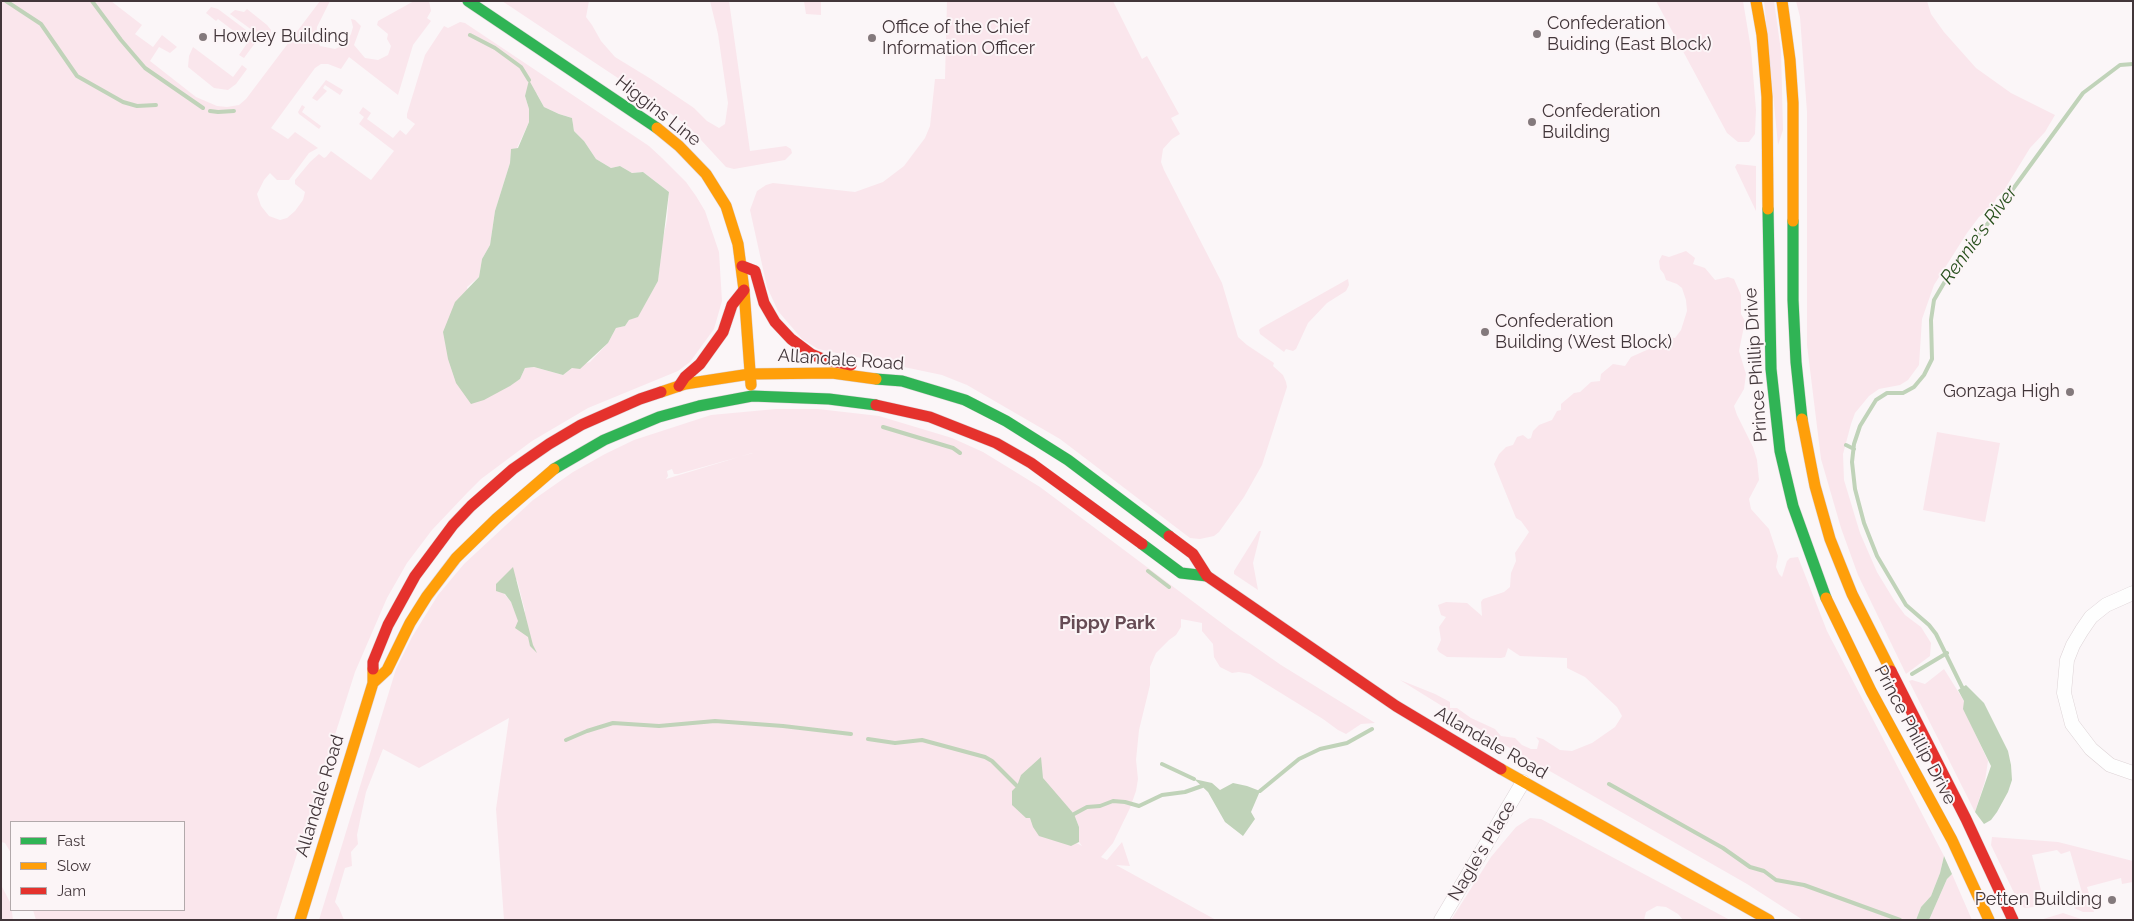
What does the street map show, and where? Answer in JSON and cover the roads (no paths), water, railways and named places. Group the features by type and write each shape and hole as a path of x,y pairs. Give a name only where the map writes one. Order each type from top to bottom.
{"main road":[{"name":"Higgins Line","path":"468,1 632,110 678,146 706,174 726,206 735,232 742,266 752,396"},
{"name":"Prince Phillip Drive","path":"1756,1 1762,35 1766,89 1768,323 1774,405 1780,451 1802,533 1833,614 1952,840 1989,920"},
{"name":"Prince Phillip Drive","path":"1782,1 1793,103 1793,300 1796,362 1801,415 1813,479 1830,539 1852,594 1966,819 2013,920"},
{"path":"742,266 756,271 760,294 769,313 782,331 811,354 833,362 896,373 902,381"},
{"path":"679,386 685,377 700,364 716,342 722,332 732,305 744,290"},
{"name":"Allandale Road","path":"300,920 373,683 372,662 400,602 430,554 471,506 513,469 550,444 581,425 640,399 679,386 750,374 824,373 902,381 965,400 1042,442 1193,554 1207,576 1396,706 1523,782 1770,920"},
{"name":"Allandale Road","path":"373,683 387,670 410,623 447,569 485,530 554,469 604,440 658,418 699,406 752,396 829,398 870,404 930,417 969,432 996,443 1031,463 1182,573 1207,576"}],"street":[{"path":"2133,593 2106,605 2091,616 2067,660 2064,693 2072,724 2091,750 2110,765 2133,774"},
{"name":"Nagle's Place","path":"1441,920 1523,782"}],"waterway":[{"path":"6,1 41,24 77,76 123,102 137,106 156,105"},
{"path":"92,1 145,68 203,108"},
{"path":"470,35 495,48 521,67 529,80"},
{"name":"Rennie's River","path":"1962,687 1936,634 1929,625 1906,605 1877,556 1864,523 1855,489 1852,462 1854,444 1860,426 1876,400 1887,393 1903,393 1914,387 1924,375 1932,359 1931,320 1934,300 1961,254 1986,226 2083,93 2120,65 2133,64"},
{"path":"210,111 234,111"},
{"path":"883,427 953,448 960,453"},
{"name":"Rennie's River","path":"1846,445 1854,449"},
{"path":"1148,571 1169,587"},
{"path":"1912,674 1947,653"},
{"path":"566,740 613,723 659,726 715,721 851,734"},
{"path":"1260,791 1299,759 1320,749 1347,743 1372,729"},
{"path":"868,739 895,743 922,740 985,757 992,761 1017,786"},
{"path":"1162,764 1194,779"},
{"path":"1609,784 1723,848 1750,867 1764,871 1776,880 1804,885 1900,920"},
{"path":"1074,814 1087,807 1100,806 1113,801 1139,806 1162,795 1185,792 1202,786"}],"place":[{"name":"Confederation Buiding (East Block)","path":"1537,34"},
{"name":"Howley Building","path":"203,37"},
{"name":"Office of the Chief Information Officer","path":"872,38"},
{"name":"Confederation Building","path":"1532,122"},
{"name":"Confederation Building (West Block)","path":"1485,332"},
{"name":"Gonzaga High","path":"2070,392"},
{"name":"Petten Building","path":"2112,900"}],"district":[{"name":"Pippy Park","path":"1107,623"}]}
